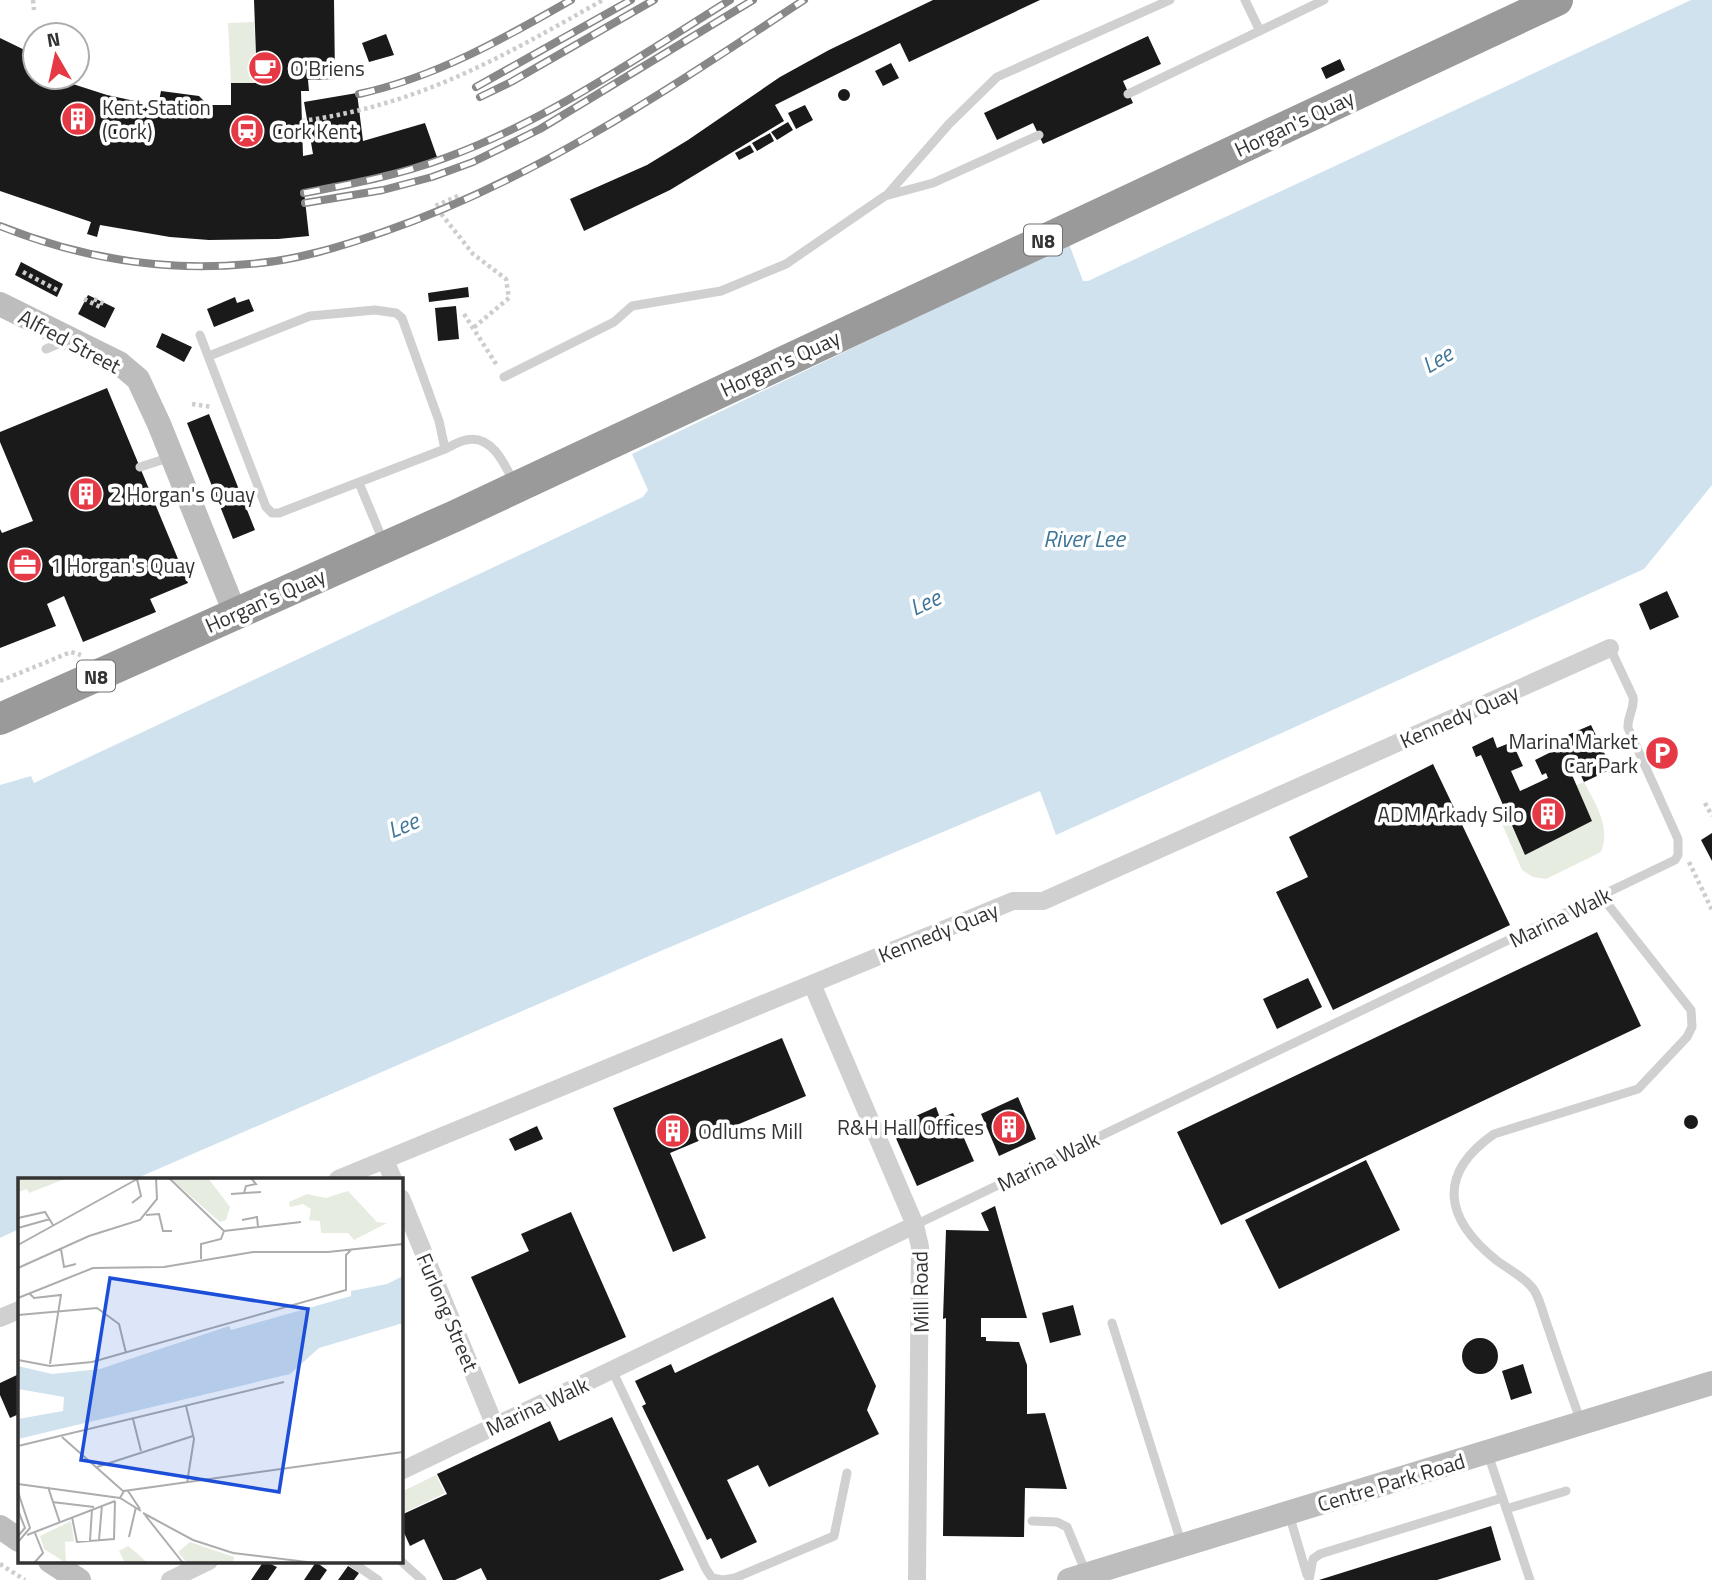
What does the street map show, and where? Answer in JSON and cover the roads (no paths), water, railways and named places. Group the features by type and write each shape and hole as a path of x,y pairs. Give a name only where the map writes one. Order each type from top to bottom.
{"highway":[{"name":"Horgan's Quay","path":"0,719 516,487 1557,0"}],"street":[{"name":"Alfred Street","path":"0,304 119,363 138,379 173,457 235,613"},
{"name":"Kennedy Quay","path":"340,1178 1013,901 1043,901 1610,648"},
{"name":"Mill Road","path":"812,984 915,1225 920,1247 922,1269 917,1580"},
{"path":"385,1160 393,1178"},
{"name":"Furlong Street","path":"402,1200 495,1426"},
{"name":"Marina Walk","path":"402,1471 915,1225"},
{"path":"0,1318 18,1310"},
{"name":"Centre Park Road","path":"1078,1577 1712,1383"},
{"path":"0,1527 18,1539"},
{"path":"52,1562 79,1580"},
{"path":"170,1580 207,1562"}],"lane":[{"path":"504,377 614,323 632,306 721,291 786,264 885,197 949,124 997,77 1170,0"},
{"path":"1245,0 1260,31"},
{"path":"1128,93 1324,0"},
{"path":"885,197 933,183 1039,135"},
{"path":"209,356 310,316 374,310 396,313 402,318 439,421 445,449"},
{"path":"200,335 266,507 272,513 279,513 359,483 466,440 477,439 495,450 516,487"},
{"path":"46,349 70,339"},
{"path":"140,467 173,457"},
{"path":"359,483 386,546"},
{"name":"Marina Walk","path":"915,1225 1675,860 1678,855 1678,839 1628,728 1633,697 1610,648"},
{"path":"1581,1424 1532,1287 1494,1258 1468,1231 1459,1219 1453,1199 1462,1165 1478,1146 1494,1134 1638,1089 1687,1037 1692,1027 1691,1010 1602,897"},
{"path":"1112,1323 1182,1545"},
{"path":"612,1370 712,1578 735,1578 834,1536 847,1473"},
{"path":"1487,1452 1530,1580"},
{"path":"1506,1509 1566,1491"},
{"path":"1309,1580 1313,1559 1320,1554 1502,1498"},
{"path":"1289,1513 1309,1580"},
{"path":"1032,1521 1057,1522 1067,1527 1078,1577"},
{"path":"351,1562 378,1580"},
{"path":"402,1562 422,1580"}],"water":[{"name":"River Lee","path":"1691,0 1712,0 1712,485 1644,569 1056,835 1040,791 663,950 137,1178 18,1178 18,1229 0,1238 0,785 31,776 34,783 643,497 648,490 632,454 1069,244 1083,281"}],"railway":[{"path":"359,94 415,78 442,67 571,0"},
{"path":"476,87 631,0"},
{"path":"480,97 654,0"},
{"path":"304,193 410,169 483,143 556,107 730,0"},
{"path":"305,203 383,190 432,177 473,162 540,129 753,0"},
{"path":"0,226 61,247 154,264 249,264 300,257 334,248 439,211 548,159 652,98 804,0"}],"place":[{"name":"O'Briens","path":"265,68"},
{"name":"Kent Station (Cork)","path":"78,119"},
{"name":"Cork Kent","path":"247,131"},
{"name":"2 Horgan's Quay","path":"86,494"},
{"name":"1 Horgan's Quay","path":"25,565"},
{"name":"Marina Market Car Park","path":"1662,753"},
{"name":"ADM Arkady Silo","path":"1548,814"},
{"name":"R&H Hall Offices","path":"1009,1127"},
{"name":"Odlums Mill","path":"673,1131"}],"water label":[{"name":"Lee","path":"1437,359"},
{"name":"Lee","path":"925,602"},
{"name":"Lee","path":"403,825"}]}
